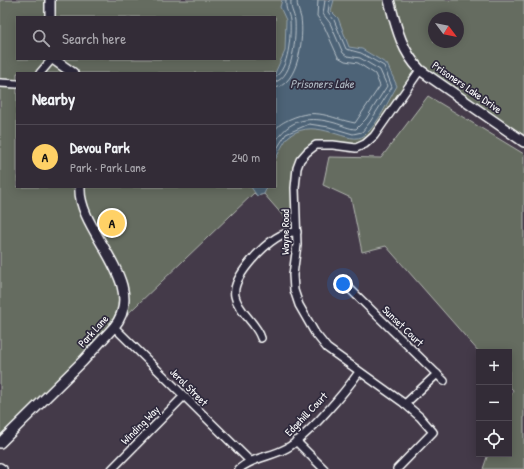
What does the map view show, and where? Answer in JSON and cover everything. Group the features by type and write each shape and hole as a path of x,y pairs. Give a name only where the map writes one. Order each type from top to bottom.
{"street":[{"path":"50,0 50,16"},
{"name":"Prisoners Lake Drive","path":"388,0 403,47 411,60 420,70 524,142"},
{"path":"41,72 51,60"},
{"path":"54,60 72,72"},
{"name":"Wayne Road","path":"397,469 433,432 420,417 405,404 327,348 321,341 299,305 294,290 293,275 297,251 295,188 296,174 300,160 306,152 316,145 323,144 351,148 366,144 374,136 420,70"},
{"path":"0,83 16,84"},
{"name":"Park Lane","path":"0,443 83,361 114,327 118,322 124,307 123,290 113,265 83,206 80,188"},
{"path":"261,338 258,329 237,302 235,291 236,284 243,270 276,238 284,234 297,232"},
{"name":"Sunset Court","path":"347,286 444,381"},
{"name":"Jerol Street","path":"114,327 183,397 250,461"},
{"name":"Edgehill Court","path":"239,469 250,461 286,448 296,441 307,432 359,372"},
{"path":"405,404 437,374"},
{"name":"Winding Way","path":"112,469 183,397"},
{"path":"296,441 324,469"}],"shaded area":[{"path":"0,0 524,0 524,142 420,70 365,144 316,145 297,168 297,232 264,194 257,196 254,193 114,327 0,443"},
{"path":"428,96 524,154 524,469 483,469 487,457 512,457 512,349 476,349 386,246 362,252 351,198 323,185 329,157 381,158"}],"water":[{"name":"Prisoners Lake","path":"282,0 334,0 331,11 338,18 349,47 362,49 387,64 397,86 379,118 365,135 358,138 350,138 322,130 300,130 287,138 276,158 275,72 285,51 286,20 280,7"},
{"path":"252,188 267,188 264,194 257,196"}],"place":[{"name":"Devou Park","path":"112,223"}]}
